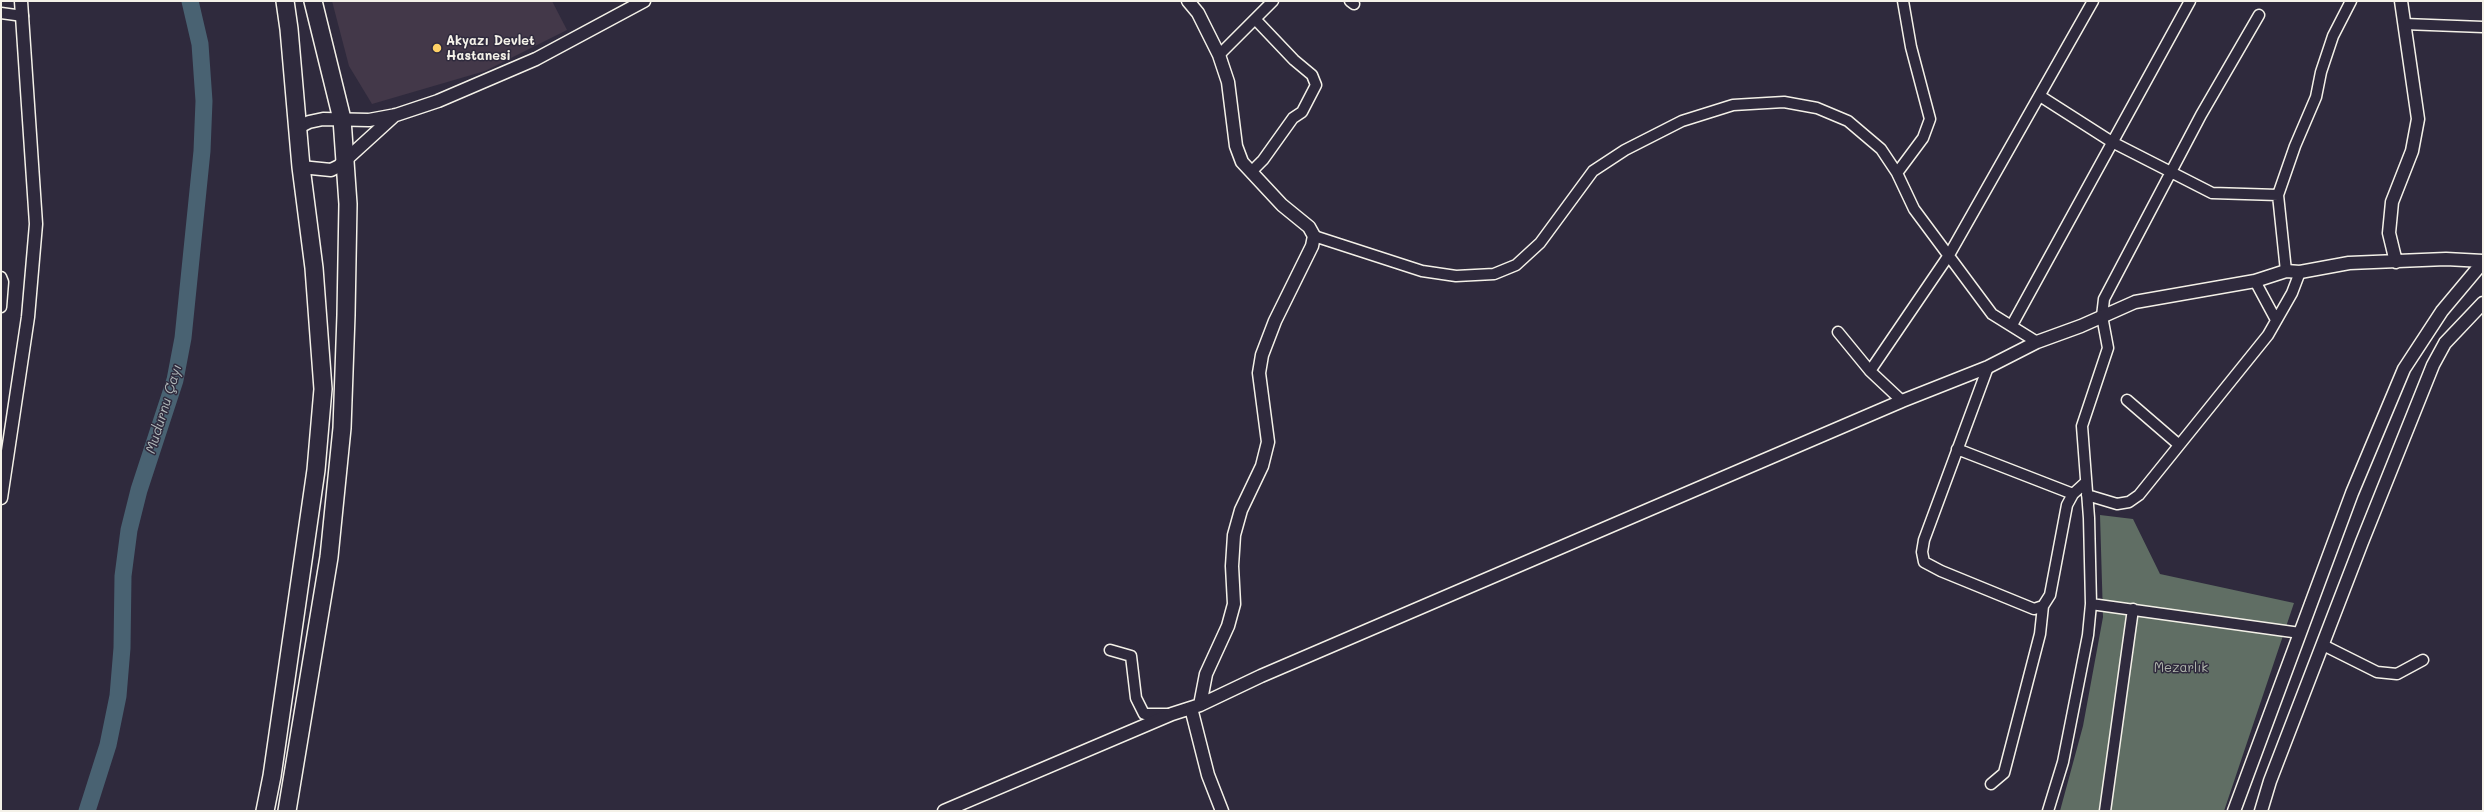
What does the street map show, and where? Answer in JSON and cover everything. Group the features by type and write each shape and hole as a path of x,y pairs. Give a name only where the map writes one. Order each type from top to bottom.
{"highway":[{"path":"265,811 272,776 316,470 323,389 314,268 301,168 289,30 285,1"},
{"path":"287,811 329,557 342,428 348,212 346,160 342,119 313,1"}],"street":[{"path":"1,498 28,317 36,224 21,1"},
{"path":"297,128 309,122 323,119 369,120 396,115 438,101 536,59 644,1"},
{"path":"1188,1 1198,13 1220,55 1228,82 1236,146 1242,162 1282,205 1309,227 1314,236 1312,246 1275,321 1262,355 1259,373 1268,442 1262,466 1241,510 1234,535 1232,566 1234,604 1228,626 1206,674 1195,706 1208,775 1222,811"},
{"path":"1220,55 1273,1"},
{"path":"1897,173 1923,138 1930,119 1911,47 1903,1"},
{"path":"1870,371 1949,255 2093,1"},
{"path":"2012,325 2190,1"},
{"path":"2286,271 2278,195 2295,146 2316,97 2321,72 2333,36 2351,1"},
{"path":"2396,262 2389,233 2392,202 2412,151 2418,119 2401,1"},
{"path":"1,13 23,16"},
{"path":"2048,811 2063,762 2088,635 2091,604 2087,495 2084,483 2082,426 2108,348 2102,316 2104,300 2170,173 2259,15"},
{"path":"1252,171 1263,160 1293,118 1302,112 1316,84 1312,74 1294,60 1255,19"},
{"path":"2404,24 2483,27"},
{"path":"2040,96 2112,142 2170,173 2212,193 2278,195"},
{"path":"1314,236 1422,271 1456,276 1494,274 1516,265 1540,243 1593,171 1625,150 1682,121 1732,105 1784,102 1817,108 1848,121 1880,149 1897,173 1914,208 1992,314 2012,325 2037,342"},
{"path":"301,168 331,170 346,160 396,115"},
{"path":"944,811 1172,714 1195,706 1261,676 1902,401 1988,367 2037,342 2081,326 2136,302 2255,280 2286,271 2300,272 2349,263 2446,259 2483,261"},
{"path":"2234,811 2352,493 2404,369 2442,311 2483,261"},
{"path":"2087,495 2117,504 2129,502 2139,495 2178,444 2268,335 2292,293 2300,272"},
{"path":"1,277 3,282 1,307"},
{"path":"2255,280 2276,320"},
{"path":"2261,811 2270,781 2433,365 2445,343 2483,303"},
{"path":"1838,332 1870,371 1902,401"},
{"path":"1988,367 1924,540 1922,552 1924,562 1942,571 2034,609 2043,606"},
{"path":"2127,400 2178,444"},
{"path":"1957,449 2074,494"},
{"path":"1991,784 2004,773 2040,634 2043,606 2050,594 2067,505 2084,483"},
{"path":"2091,604 2300,633"},
{"path":"2105,811 2133,609"},
{"path":"2323,645 2377,672 2397,674 2423,660"},
{"path":"1110,650 1130,656 1136,698 1144,714 1172,714"}],"shaded area":[{"name":"Akyazı Devlet Hastanesi","path":"332,1 552,1 567,30 485,71 372,104 349,66"}],"green space":[{"name":"Mezarlık","path":"2100,515 2133,519 2160,574 2294,603 2224,811 2060,811 2083,726 2103,617"}],"waterway":[{"name":"Mudurnu Çayı","path":"87,811 108,745 118,696 122,648 123,576 129,530 139,490 175,380 183,338 202,151 204,101 200,44 190,1"}],"place":[{"name":"Akyazı Devlet Hastanesi","path":"437,48"}]}
